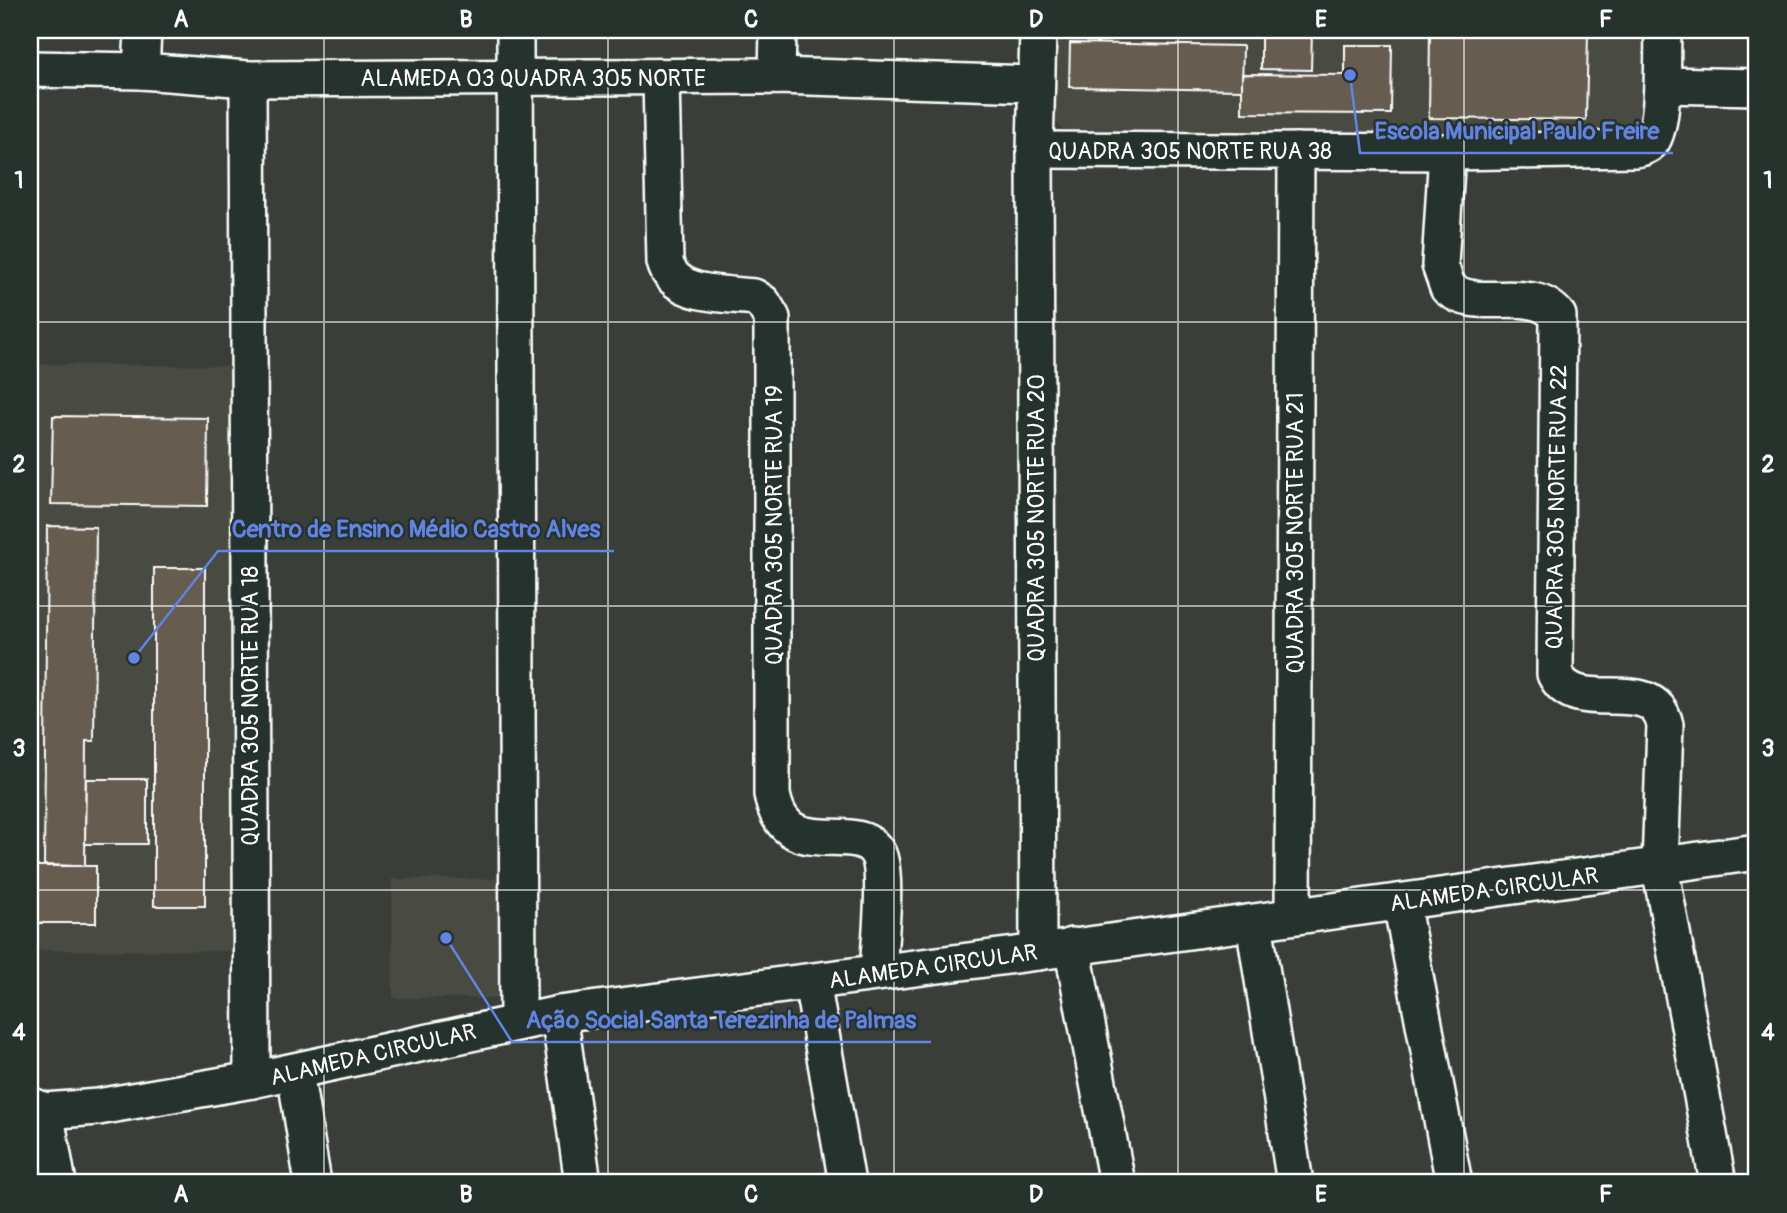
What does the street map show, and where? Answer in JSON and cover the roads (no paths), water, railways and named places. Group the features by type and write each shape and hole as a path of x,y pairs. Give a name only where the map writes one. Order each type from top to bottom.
{"street":[{"path":"141,71 142,30"},
{"path":"515,30 517,1021"},
{"path":"777,76 778,30"},
{"name":"QUADRA 305 NORTE RUA 20","path":"1038,30 1035,150 1038,952"},
{"name":"QUADRA 305 NORTE RUA 38","path":"1035,150 1447,152 1641,148 1650,143 1656,132 1662,85 1662,30"},
{"name":"ALAMEDA 03 QUADRA 305 NORTE","path":"30,69 141,71 248,79 777,76 1036,84"},
{"name":"QUADRA 305 NORTE RUA 19","path":"661,78 665,262 668,274 687,287 754,298 763,303 772,318 772,794 775,810 781,822 793,831 862,841 873,847 879,856 882,877 878,972"},
{"name":"QUADRA 305 NORTE RUA 18","path":"248,79 252,1080"},
{"path":"1662,85 1757,87"},
{"name":"QUADRA 305 NORTE RUA 21","path":"1293,916 1296,151"},
{"name":"QUADRA 305 NORTE RUA 22","path":"1447,152 1440,265 1448,288 1469,297 1535,301 1552,308 1558,316 1555,674 1568,691 1582,695 1647,699 1663,713 1665,725 1660,867"},
{"name":"ALAMEDA CIRCULAR","path":"37,1108 98,1107 252,1080 559,1014 1254,923 1757,852"},
{"path":"1660,867 1718,1183"},
{"path":"1401,902 1454,1183"},
{"path":"1254,923 1295,1183"},
{"path":"1072,946 1117,1183"},
{"path":"812,982 847,1183"},
{"path":"559,1014 583,1183"},
{"path":"295,1072 313,1183"},
{"path":"37,1108 58,1183"}],"place":[{"name":"Escola Municipal Paulo Freire","path":"1350,75"},
{"name":"Centro de Ensino Médio Castro Alves","path":"134,658"},
{"name":"Ação Social Santa Terezinha de Palmas","path":"446,938"}]}
